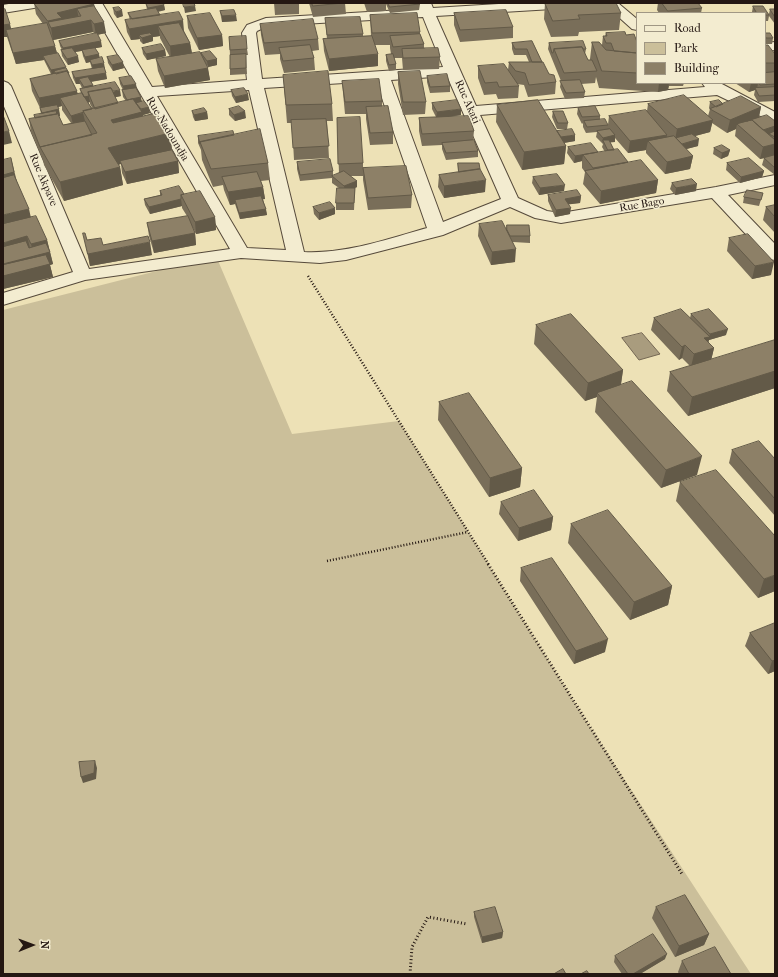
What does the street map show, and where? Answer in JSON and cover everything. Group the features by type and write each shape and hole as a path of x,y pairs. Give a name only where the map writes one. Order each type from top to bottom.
{"street":[{"path":"3,9 40,3"},
{"name":"Rue Nadoundja","path":"95,3 241,253"},
{"path":"296,256 255,83 249,33 252,28 266,22 427,8 586,3"},
{"path":"610,3 636,25"},
{"name":"Rue Akati","path":"427,8 452,71 511,201"},
{"path":"146,92 255,83 452,71"},
{"path":"382,75 437,231"},
{"name":"Rue Akpave","path":"3,86 83,274"},
{"path":"471,111 715,86 775,118"},
{"name":"Rue Bago","path":"511,201 539,215 550,218 561,218 716,192 775,180"},
{"path":"716,192 775,255"},
{"path":"3,299 83,274 241,253 320,258 346,255 437,231 511,201"}],"path":[{"path":"296,256 682,874"},
{"path":"327,561 468,532"},
{"path":"410,974 412,947 428,917 467,924"}],"green space":[{"path":"216,256 292,434 399,421 587,722 751,974 3,974 3,310"}],"shaded area":[{"path":"642,333 660,354 639,360 622,338"}],"building":[{"path":"34,3 94,4 57,13 62,18 48,21"},
{"path":"163,3 164,5 148,8 146,4"},
{"path":"183,3 194,3 195,6 184,7"},
{"path":"312,3 343,3 313,6"},
{"path":"388,3 419,3 420,4 390,7"},
{"path":"545,3 616,3 621,13 578,15 580,19 553,21"},
{"path":"662,3 698,3 702,8 668,11"},
{"path":"94,6 104,22 94,24 91,20 51,28 48,22 81,16 77,9"},
{"path":"753,6 763,6 769,15 766,15 766,12 756,12"},
{"path":"119,7 122,10 116,12 113,8"},
{"path":"156,8 160,15 132,19 128,13"},
{"path":"5,9 10,24 3,25 3,10"},
{"path":"770,9 775,9 775,17"},
{"path":"234,10 236,15 222,16 220,11"},
{"path":"506,10 513,27 460,30 454,13"},
{"path":"179,12 183,20 129,29 125,20"},
{"path":"210,13 222,35 197,38 187,16"},
{"path":"417,13 420,32 372,33 370,15"},
{"path":"360,17 363,34 327,35 325,18"},
{"path":"313,19 318,39 264,43 260,24"},
{"path":"47,23 55,46 13,53 6,30"},
{"path":"179,23 190,43 170,46 158,26"},
{"path":"625,32 626,35 634,34 636,39 636,53 614,51 611,43 606,43 603,36 607,36 606,33"},
{"path":"97,33 101,41 63,48 59,41"},
{"path":"150,33 152,35 142,38 139,35"},
{"path":"766,33 770,33 773,38 766,38"},
{"path":"420,34 424,44 393,47 390,36"},
{"path":"246,36 247,49 230,50 229,37"},
{"path":"372,36 378,54 329,59 323,39"},
{"path":"532,41 542,62 532,62 527,49 515,49 512,43"},
{"path":"583,41 586,49 583,49 582,47 554,49 553,53 549,43"},
{"path":"592,42 599,42 606,50 636,53 636,73 602,71"},
{"path":"161,44 165,50 146,54 142,48"},
{"path":"310,45 314,58 283,61 279,48"},
{"path":"766,45 768,45 775,54 775,63 766,63"},
{"path":"582,47 588,60 592,60 597,71 564,73 554,49"},
{"path":"72,48 78,56 67,59 61,50"},
{"path":"95,48 99,54 85,57 82,50"},
{"path":"438,48 440,57 403,58 402,49"},
{"path":"210,51 217,59 207,61 201,53"},
{"path":"200,52 208,68 164,76 156,59"},
{"path":"58,53 66,67 51,70 43,56"},
{"path":"246,54 246,68 230,69 230,55"},
{"path":"393,54 396,64 389,65 386,55"},
{"path":"118,55 123,62 112,65 107,57"},
{"path":"102,57 104,63 92,65 90,60"},
{"path":"509,62 543,62 549,74 554,75 556,82 529,85 525,73 516,71"},
{"path":"504,64 519,86 499,87 497,82 485,83 478,66"},
{"path":"104,67 106,73 75,78 72,72"},
{"path":"66,68 69,73 67,71 56,74 54,71"},
{"path":"67,71 77,91 39,98 30,79"},
{"path":"328,71 332,104 286,105 283,75"},
{"path":"420,71 426,102 403,102 398,72"},
{"path":"775,72 775,84 760,85 766,84 766,73"},
{"path":"447,74 450,86 430,87 427,76"},
{"path":"131,76 136,84 123,86 119,78"},
{"path":"88,77 93,85 84,87 79,79"},
{"path":"379,79 382,101 345,102 342,81"},
{"path":"580,80 585,92 566,93 560,81"},
{"path":"115,82 120,90 113,91 111,88 88,92 89,96 84,97 80,89"},
{"path":"775,87 775,95 759,96 755,88"},
{"path":"111,88 118,103 95,109 88,92"},
{"path":"136,88 141,97 127,100 122,90"},
{"path":"244,88 248,94 235,97 231,90"},
{"path":"82,93 92,109 71,116 60,98"},
{"path":"684,95 713,120 677,129 648,104"},
{"path":"741,96 761,107 730,120 710,109"},
{"path":"133,99 142,112 111,120 113,123 156,113 170,133 108,148 120,167 60,182 40,147 97,133 83,111"},
{"path":"457,100 461,109 437,112 432,103"},
{"path":"538,100 566,146 524,152 497,105"},
{"path":"719,100 723,104 716,107 710,102"},
{"path":"144,101 149,107 141,109 136,103"},
{"path":"57,105 59,109 42,113 40,108"},
{"path":"239,106 245,111 234,115 229,109"},
{"path":"388,106 393,132 370,133 366,107"},
{"path":"595,106 600,116 582,117 578,108"},
{"path":"204,108 207,112 194,115 192,111"},
{"path":"646,110 667,135 630,141 609,116"},
{"path":"56,111 57,114 35,118 34,115"},
{"path":"553,111 563,111 568,123 558,123"},
{"path":"58,114 63,125 85,121 92,135 40,147 29,119"},
{"path":"3,115 9,131 3,132"},
{"path":"767,115 775,121 775,126 763,130 752,120 747,121"},
{"path":"469,116 474,131 422,134 419,118"},
{"path":"360,117 363,163 338,164 337,118"},
{"path":"326,119 329,146 293,148 291,120"},
{"path":"605,119 608,125 587,127 584,121"},
{"path":"752,120 775,140 775,144 763,147 737,124"},
{"path":"260,129 268,163 211,169 200,142"},
{"path":"572,129 575,135 561,137 557,131"},
{"path":"610,129 615,135 603,138 597,131"},
{"path":"233,131 234,135 200,142 200,144 198,136"},
{"path":"775,131 775,137 769,134"},
{"path":"692,134 699,139 682,144 676,138"},
{"path":"674,136 693,156 667,162 648,141"},
{"path":"474,140 478,151 446,153 442,143"},
{"path":"603,140 609,140 614,150 608,150"},
{"path":"591,143 598,152 575,156 568,147"},
{"path":"722,145 730,150 722,153 714,148"},
{"path":"618,149 628,162 593,168 583,155"},
{"path":"172,150 178,161 125,172 120,161"},
{"path":"775,155 775,168 764,158"},
{"path":"11,158 14,172 3,175 3,160"},
{"path":"749,158 764,171 741,177 727,163"},
{"path":"330,159 333,171 300,175 297,162"},
{"path":"641,160 658,180 601,191 585,171"},
{"path":"458,163 479,163 480,169 459,172"},
{"path":"406,166 412,195 368,198 363,168"},
{"path":"480,169 486,180 444,186 439,175"},
{"path":"344,171 357,181 344,186 332,176"},
{"path":"257,172 263,187 228,192 222,177"},
{"path":"557,174 565,185 540,188 533,177"},
{"path":"14,175 29,209 3,215 3,178"},
{"path":"692,179 697,184 676,188 672,183"},
{"path":"179,186 184,194 181,195 181,199 149,207 144,199 162,195 160,191"},
{"path":"337,188 355,188 354,203 336,203"},
{"path":"577,190 581,196 565,199 571,208 556,210 548,195"},
{"path":"747,190 763,193 761,200 744,197"},
{"path":"200,191 215,217 195,222 181,195"},
{"path":"261,196 266,209 239,213 235,200"},
{"path":"330,202 335,208 319,213 313,207"},
{"path":"775,205 775,217 766,207"},
{"path":"36,216 47,240 31,244 27,236 3,243 3,224"},
{"path":"188,216 195,233 152,241 147,223"},
{"path":"502,221 516,249 492,252 479,224"},
{"path":"507,225 529,225 530,236 510,236 507,230"},
{"path":"83,233 85,233 87,240 101,238 103,245 148,236 150,242 88,254"},
{"path":"748,234 774,262 755,266 729,238"},
{"path":"26,241 29,248 46,243 50,252 3,264 3,247"},
{"path":"46,255 50,264 3,276 3,265"},
{"path":"681,309 710,337 704,338 714,348 694,354 685,345 682,347 654,318"},
{"path":"709,309 728,329 710,334 691,314"},
{"path":"571,314 623,370 588,383 536,325"},
{"path":"775,340 775,371 692,397 670,372"},
{"path":"632,381 702,456 666,470 597,393"},
{"path":"469,393 522,468 490,478 439,402"},
{"path":"759,441 775,459 775,499 732,450"},
{"path":"716,470 775,536 775,575 764,579 680,482"},
{"path":"534,490 553,517 519,528 501,502"},
{"path":"608,510 672,586 634,602 571,524"},
{"path":"552,558 608,639 576,651 521,568"},
{"path":"775,623 775,660 772,661 750,633"},
{"path":"95,761 94,773 81,777 79,762"},
{"path":"685,895 709,934 679,946 656,907"},
{"path":"495,907 503,932 482,937 474,912"},
{"path":"653,934 667,954 633,974 628,974 615,956"},
{"path":"715,947 731,974 689,974 682,961"},
{"path":"563,969 566,974 554,974"},
{"path":"587,971 589,974 581,974"}]}
